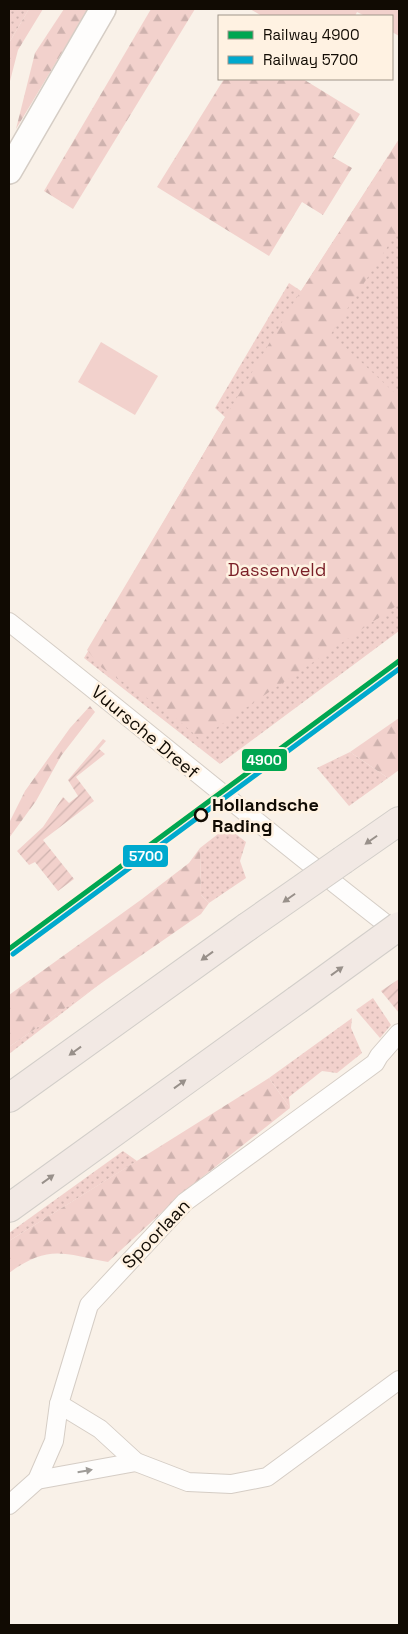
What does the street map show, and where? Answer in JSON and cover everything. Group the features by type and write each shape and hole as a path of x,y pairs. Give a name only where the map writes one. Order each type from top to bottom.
{"highway":[{"path":"9,1098 246,927 399,821"},
{"path":"9,1208 399,926"}],"main road":[{"path":"9,171 103,9"}],"street":[{"name":"Vuursche Dreef","path":"9,622 95,690 230,802 399,934"},
{"name":"Spoorlaan","path":"9,1505 37,1480 54,1441 59,1404 89,1305 185,1202 375,1064 378,1056 399,1033"},
{"path":"59,1404 100,1429 136,1462 188,1482 231,1484 267,1477 399,1380"},
{"path":"37,1480 136,1462"}],"green space":[{"path":"9,9 29,9 9,43"},
{"path":"29,9 43,9 18,50 9,85 9,43"},
{"path":"64,9 88,9 16,129 35,53"},
{"path":"151,9 195,9 73,209 44,191"},
{"path":"250,9 399,9 399,36 393,33 393,15 363,15 357,12 356,15 260,15"},
{"path":"223,80 305,80 360,114 333,157 352,168 323,215 302,202 269,256 157,187"},
{"name":"Dassenveld","path":"399,139 399,631 220,764 84,658 225,417 215,408 289,283 301,291"},
{"name":"Dassenveld","path":"399,140 399,229 331,334 399,397 399,604 200,739 171,714 102,668 87,650 292,305"},
{"path":"101,342 158,376 135,415 78,382"},
{"path":"90,706 95,712 61,756 36,801 9,838 9,823 25,791 70,728"},
{"path":"399,718 399,770 388,778 350,752"},
{"path":"103,739 106,741 99,749 105,754 76,777 94,801 43,840 74,879 58,891 35,862 29,865 17,851 43,827 63,797 69,803 78,796 68,780"},
{"path":"350,752 388,778 349,806 317,768"},
{"path":"227,827 246,842 240,861 246,878 209,903 201,895 200,848"},
{"path":"200,848 201,895 209,903 201,914 9,1047 9,995 189,863"},
{"path":"399,979 399,1013 381,991"},
{"path":"105,980 9,1054 9,1047"},
{"path":"373,998 391,1025 380,1038 356,1010"},
{"path":"352,1018 351,1028 362,1053 337,1073 322,1071 289,1097 290,1108 269,1078"},
{"path":"269,1078 290,1108 186,1190 108,1262 67,1254 46,1255 35,1258 9,1273 9,1241"},
{"path":"123,1151 137,1161 9,1241 9,1233"}],"rail line":[{"name":"4900","path":"9,949 399,661"},
{"name":"5700","path":"13,954 399,669"}],"place":[{"name":"Hollandsche Rading","path":"201,815"}]}
